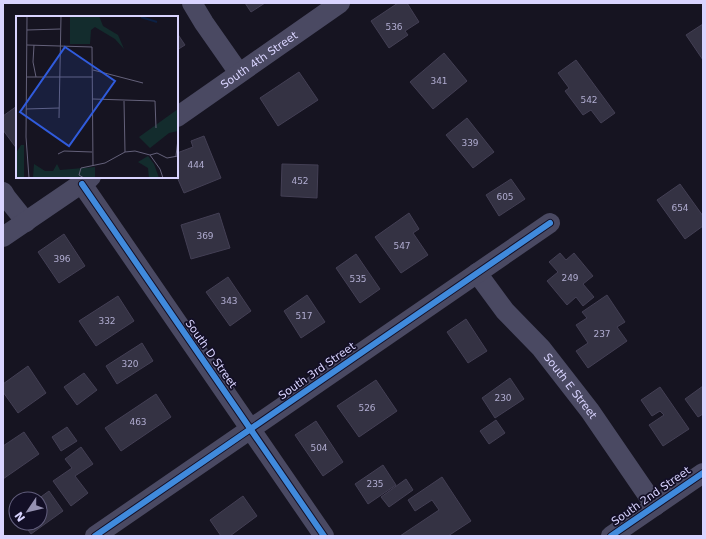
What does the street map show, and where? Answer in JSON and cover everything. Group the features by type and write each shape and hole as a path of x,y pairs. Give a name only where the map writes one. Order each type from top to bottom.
{"street":[{"path":"192,3 239,73"},
{"name":"South 4th Street","path":"178,116 340,3"},
{"path":"3,237 87,180"},
{"name":"South D Street","path":"87,180 251,429 324,536"},
{"path":"3,192 26,222"},
{"name":"South 3rd Street","path":"95,536 550,223"},
{"name":"South E Street","path":"477,273 505,311 541,348 590,412 655,506"},
{"name":"South 2nd Street","path":"611,536 703,473"}],"building":[{"path":"245,3 265,3 251,12"},
{"path":"398,3 407,3 419,22 405,31 408,35 389,48 371,21"},
{"path":"703,24 703,60 686,35"},
{"path":"178,34 185,45 178,49"},
{"path":"444,53 467,81 433,109 410,82"},
{"path":"576,60 615,113 601,123 591,110 583,115 565,91 569,88 558,73"},
{"path":"299,72 318,100 278,126 260,98"},
{"path":"16,107 16,148 3,130 3,116"},
{"path":"467,118 494,152 473,168 446,135"},
{"path":"204,136 221,178 184,193 177,178 178,153 193,147 191,141"},
{"path":"282,164 318,165 317,198 281,196"},
{"path":"511,179 525,199 499,216 486,195"},
{"path":"680,184 703,216 703,226 685,239 657,200"},
{"path":"219,213 230,248 191,259 181,225"},
{"path":"409,213 419,229 413,233 428,255 401,273 375,237"},
{"path":"64,234 85,266 59,283 38,252"},
{"path":"560,253 566,260 574,253 593,276 583,284 594,297 583,306 576,297 567,305 547,281 558,272 549,262"},
{"path":"356,254 380,289 360,303 336,268"},
{"path":"228,277 251,311 230,326 206,292"},
{"path":"307,295 325,322 301,338 284,311"},
{"path":"607,295 625,322 617,327 627,341 588,368 576,351 588,343 576,325 587,318 582,312"},
{"path":"118,296 134,321 96,346 79,321"},
{"path":"466,319 487,351 468,363 447,332"},
{"path":"142,343 153,361 117,384 106,366"},
{"path":"28,366 46,393 18,413 3,392 3,384"},
{"path":"84,373 97,390 77,405 64,387"},
{"path":"510,378 524,399 495,418 482,398"},
{"path":"376,380 397,411 359,437 337,406"},
{"path":"703,386 703,414 698,417 685,399"},
{"path":"660,387 689,429 663,446 649,425 664,415 660,411 652,416 641,400"},
{"path":"156,394 171,417 121,451 105,428"},
{"path":"496,420 505,433 489,444 480,431"},
{"path":"316,421 343,462 323,476 295,435"},
{"path":"67,427 77,441 61,451 52,437"},
{"path":"24,432 39,454 3,479 3,446"},
{"path":"81,447 93,464 75,476 88,493 71,506 53,481 72,468 65,459"},
{"path":"383,465 396,485 368,504 355,484"},
{"path":"442,477 471,521 448,536 400,536 439,510 432,500 415,511 408,500"},
{"path":"406,479 413,490 389,507 381,497"},
{"path":"49,491 63,511 48,522"},
{"path":"243,496 257,516 230,536 221,536 210,520"}],"cycle path":[{"path":"82,184 324,536"},
{"path":"95,536 550,223"},
{"path":"611,536 703,473"}]}
